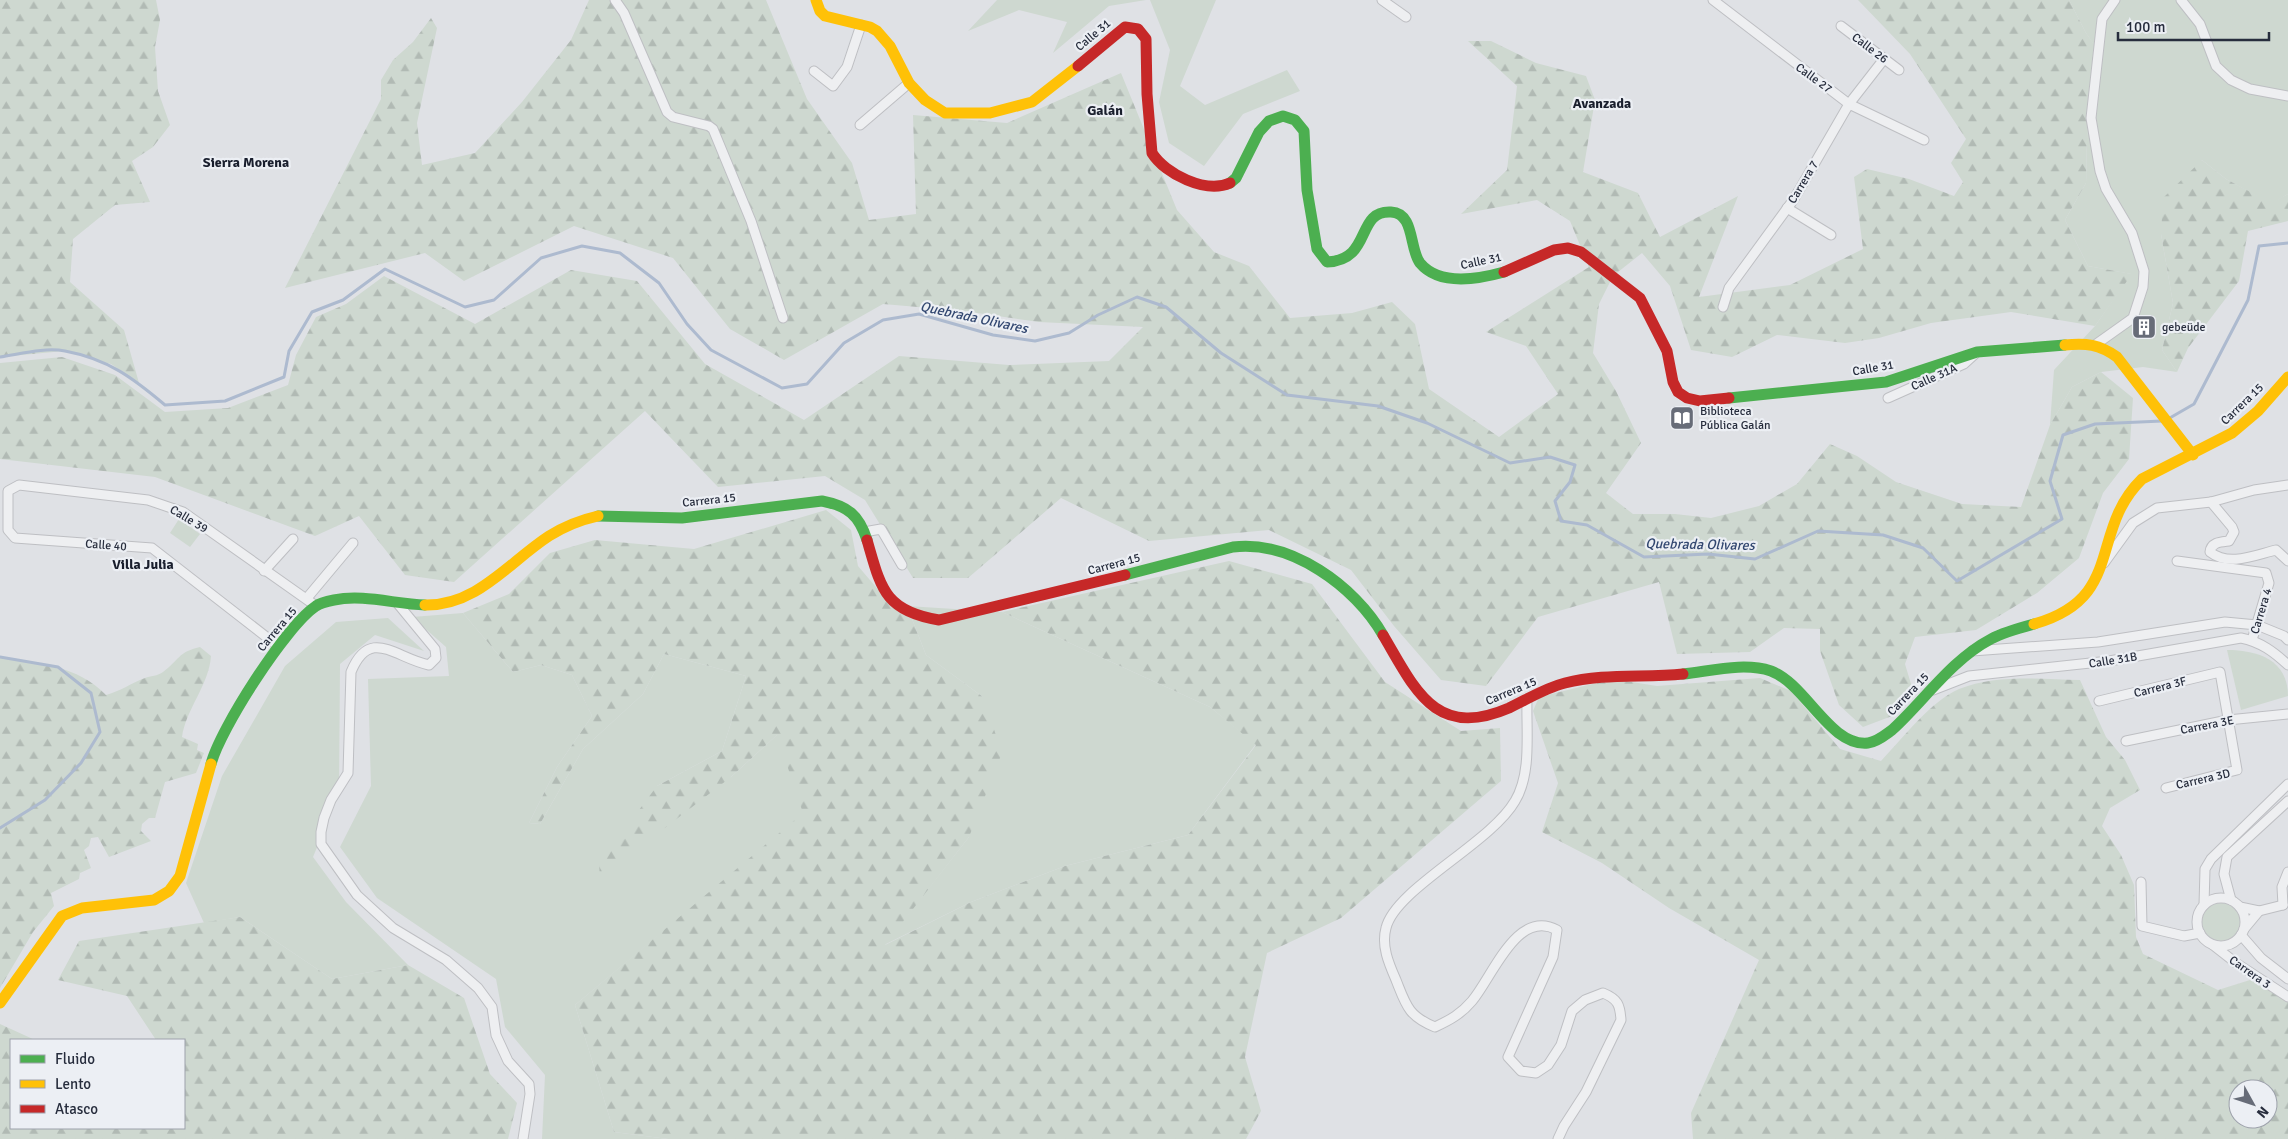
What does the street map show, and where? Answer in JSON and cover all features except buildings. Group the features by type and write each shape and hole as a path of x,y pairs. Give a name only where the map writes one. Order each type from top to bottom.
{"main road":[{"name":"Calle 31","path":"816,0 820,11 826,16 876,31 890,46 909,83 925,100 945,113 972,114 1008,110 1032,102 1091,56 1114,34 1126,27 1135,27 1144,34 1146,39 1147,94 1152,152 1157,161 1176,174 1209,187 1228,184 1241,171 1249,150 1268,121 1283,116 1296,120 1304,131 1307,190 1317,249 1327,262 1336,263 1347,260 1355,250 1371,221 1376,216 1388,212 1399,214 1406,221 1420,263 1443,277 1454,280 1464,280 1512,268 1543,254 1567,248 1574,250 1584,254 1617,280 1635,291 1667,350 1673,382 1678,392 1687,398 1700,401 1886,382 1977,352 2067,344 2095,345 2105,348 2117,357 2190,451"},
{"name":"Carrera 15","path":"0,1003 62,916 82,908 154,900 169,891 180,876 213,755 227,727 278,646 312,602 361,598 398,604 433,605 459,600 478,591 549,536 574,522 599,516 682,518 822,501 838,504 854,513 864,532 881,586 891,602 900,610 920,618 939,620 1062,592 1245,545 1283,552 1326,575 1354,597 1377,623 1401,672 1430,705 1455,716 1484,717 1527,700 1560,684 1602,676 1652,677 1753,668 1775,672 1791,684 1818,709 1833,730 1852,742 1870,743 1885,738 1972,651 1999,635 2070,612 2088,594 2098,572 2120,505 2130,490 2144,478 2190,451 2235,432 2288,377"}],"street":[{"path":"615,0 624,13 667,112 673,117 709,126 713,129 751,221 783,318"},
{"path":"1382,0 1406,17"},
{"name":"Calle 27","path":"1713,0 1849,104 1924,140"},
{"path":"2181,0 2200,24 2216,66 2231,80 2250,89 2288,96"},
{"path":"2095,345 2133,318 2143,287 2144,271 2132,233 2106,189 2100,171 2091,118 2102,19 2114,1"},
{"path":"814,71 833,86 847,67 861,25"},
{"name":"Calle 26","path":"1841,26 1899,70"},
{"name":"Carrera 7","path":"1723,307 1730,288 1787,208 1849,104 1884,59"},
{"path":"860,125 909,83"},
{"path":"1787,208 1831,235"},
{"name":"Calle 31A","path":"1888,398 1964,364 1977,352"},
{"name":"Calle 39","path":"11,488 19,485 148,500 162,504 183,512 264,571 312,602"},
{"path":"2098,572 2133,523 2157,508 2211,502 2254,490 2288,485"},
{"name":"Calle 40","path":"11,488 8,491 8,530 15,538 152,548 278,646"},
{"path":"2211,502 2234,532 2229,541 2214,544 2210,552 2215,556 2232,560 2276,550 2288,561"},
{"path":"864,532 881,529 902,565"},
{"path":"264,571 293,539"},
{"path":"312,602 353,543"},
{"name":"Carrera 4","path":"2177,561 2266,574 2269,583 2252,640"},
{"path":"398,604 436,649 436,658 429,665 386,649 374,647 364,650 357,658 351,672 348,772 331,800 324,818 320,832 321,844 357,895 394,928 446,960 478,988 492,1007 496,1035 508,1061 529,1084 530,1094 523,1139"},
{"name":"Calle 31B","path":"1972,651 2098,642 2225,622 2257,625 2284,636 2288,640"},
{"name":"Calle 31B","path":"1930,691 1969,676 2109,661 2227,640 2252,640 2272,650 2288,665"},
{"name":"Carrera 3F","path":"2099,701 2220,672 2228,720"},
{"path":"1527,700 1524,774 1516,801 1492,828 1396,908 1386,928 1386,957 1409,1012 1421,1021 1435,1027 1455,1018 1473,1000 1495,963 1531,927 1546,924 1558,930 1553,957 1508,1058 1521,1071 1536,1073 1548,1065 1561,1046 1572,1011 1586,1000 1603,993 1615,998 1620,1007 1621,1020 1586,1092 1558,1139"},
{"name":"Carrera 3E","path":"2126,742 2228,720 2288,714"},
{"name":"Carrera 3D","path":"2166,788 2235,772 2238,768 2228,720"},
{"path":"2259,911 2237,940 2225,946 2212,944 2200,933 2197,921 2204,905 2205,870 2212,859 2288,784"},
{"path":"2242,932 2244,916 2240,907 2232,900 2224,874 2227,857 2286,804"},
{"path":"2240,907 2259,911 2286,907 2282,887 2288,872"},
{"path":"2141,882 2142,926 2184,936 2200,933"},
{"path":"2204,905 2220,898 2232,900"},
{"name":"Carrera 3","path":"2242,932 2261,958 2288,979"},
{"name":"Carrera 3","path":"2212,944 2236,963 2288,997"}],"green space":[{"path":"0,0 156,0 160,20 155,47 158,91 170,125 153,147 132,161 150,202 115,205 73,239 70,282 124,330 139,383 111,364 64,351 0,357"},
{"path":"589,0 766,0 807,99 852,163 869,220 916,214 913,115 1007,123 1121,73 1177,210 1214,252 1249,266 1290,318 1352,313 1392,302 1415,324 1429,389 1499,437 1558,394 1526,346 1486,332 1589,267 1570,221 1537,200 1461,214 1507,170 1517,86 1468,41 1491,41 1536,63 1586,76 1595,100 1583,172 1638,193 1660,237 1738,196 1699,297 1790,285 1863,249 1854,177 1867,169 1909,179 1954,196 1963,182 1951,163 1966,139 1910,54 1858,0 2069,0 2086,33 2101,54 2088,96 2086,183 2065,220 2088,266 2132,274 2095,326 2011,312 1931,323 1879,338 1845,343 1777,335 1732,357 1691,350 1670,286 1642,253 1613,276 1599,304 1593,353 1616,391 1641,443 1606,493 1633,514 1675,514 1711,518 1759,506 1797,484 1830,444 1857,456 1896,482 1962,504 2021,507 2050,425 2072,387 2101,372 2133,398 2129,459 2103,493 2079,558 2037,593 1976,630 1915,637 1905,664 1914,694 1892,716 1863,727 1839,705 1820,651 1820,629 1784,628 1750,652 1677,654 1659,582 1538,617 1486,686 1441,680 1394,626 1351,570 1269,530 1149,541 1061,498 968,578 913,578 865,500 825,476 718,487 645,411 454,582 405,575 359,516 315,536 155,477 0,459 0,363 62,357 115,375 165,412 228,408 288,385 296,355 316,317 346,304 384,276 475,324 571,270 637,281 705,364 804,420 899,356 1009,365 1109,361 1143,327 1039,322 964,311 883,304 784,360 730,329 673,258 574,226 464,281 425,253 285,288 381,99 381,80 393,60 413,42 431,18 437,28 417,123 422,165 475,153 522,102 571,40"},
{"path":"997,0 1146,0 1109,6 1053,53 1067,22 1019,10 968,31"},
{"path":"1150,0 1216,0 1180,86 1205,105 1287,70 1300,91 1243,114 1204,166 1169,143 1159,102 1170,50"},
{"path":"2069,0 2288,0 2288,194 2271,204 2226,179 2202,160 2161,234 2173,303 2162,350 2177,372 2143,367 2101,372 2072,387 2050,425 2054,370 2095,326 2131,274 2088,266 2065,220 2086,183 2088,96 2101,55 2086,33"},
{"path":"2202,160 2226,179 2271,203 2288,194 2288,221 2248,231 2239,281 2188,348 2177,372 2162,350 2173,303 2161,234 2163,198"},
{"path":"826,510 851,530 858,566 881,593 907,606 926,655 983,697 1002,753 969,837 885,945 971,902 1065,866 1188,835 1256,745 1210,707 1002,612 1229,561 1312,584 1385,682 1461,731 1500,728 1501,781 1341,918 1267,953 1245,1057 1261,1111 1246,1139 668,1139 614,1132 575,1005 803,813 777,735 731,777 600,878 599,863 657,786 722,751 746,676 664,654 643,694 583,749 540,824 529,823 557,767 592,716 572,675 541,665 513,672 463,613 509,594 550,553 595,540 694,549"},
{"path":"179,519 200,534 190,547 170,533"},
{"path":"907,606 1002,612 1210,707 1256,744 1188,835 1065,866 971,902 884,945 969,837 983,697 926,655"},
{"path":"463,613 513,672 541,665 572,675 592,716 557,767 529,823 540,824 583,749 643,694 664,654 746,676 722,751 657,786 731,777 778,734 804,814 575,1005 614,1132 668,1139 542,1139 545,1075 505,1027 496,979 377,898 340,847 371,786 368,679 449,676 446,647 412,617"},
{"path":"388,618 424,651 375,635 340,664 339,794 313,857 346,902 408,965 332,979 240,917 204,923 186,883 222,776 285,666 336,622"},
{"path":"200,647 211,656 209,667 184,727 182,737 198,744 197,750 204,753 196,773 165,782 155,818 149,818 142,824 141,831 151,841 109,857 98,837 91,838 89,846 84,850 91,868 80,873 79,879 51,893 54,906 33,932 0,988 0,657 57,667 83,677 106,695 161,673 187,651"},
{"path":"2227,650 2239,650 2260,655 2277,666 2287,684 2288,696 2241,710"},
{"path":"1760,678 1791,691 1840,749 1881,761 1928,711 1949,694 1959,689 1973,684 2003,679 2080,680 2106,737 2125,760 2140,790 2110,808 2102,826 2121,855 2134,885 2136,937 2143,954 2218,990 2250,980 2288,1000 2288,1139 1693,1139 1691,1113 1759,960 1669,908 1602,863 1542,832 1558,783 1533,711 1539,697 1613,679 1657,686"},
{"path":"2221,903 2228,904 2234,909 2239,915 2239,929 2234,935 2228,940 2221,941 2214,940 2208,935 2203,929 2202,922 2203,915 2208,909 2214,904"},
{"path":"240,917 332,979 408,965 464,998 490,1074 517,1103 508,1139 0,1139 0,1024 33,1039 10,1039 10,1129 185,1129 185,1039 155,1039 127,996 58,980 79,941"}],"waterway":[{"name":"Quebrada Olivares","path":"2168,419 2194,404 2248,300 2259,246 2288,243"},
{"name":"Quebrada Olivares","path":"0,357 41,350 65,351 107,364 131,378 165,405 225,401 284,377 289,351 312,312 343,300 385,269 465,307 494,300 541,258 582,246 620,253 659,283 687,324 711,350 782,388 807,384 844,343 883,320 919,314 993,335 1035,341 1069,333 1098,315 1137,297 1166,307 1221,353 1287,395 1378,406 1427,423 1510,463 1550,457 1575,465 1570,482 1555,501 1561,521 1587,525 1644,557 1708,554 1755,559 1818,531 1883,535 1923,548 1957,581 2062,519 2050,481 2063,435 2095,424 2162,421"},
{"name":"Quebrada Olivares","path":"0,657 58,667 91,693 100,732 81,763 45,800 0,828"}],"traffic: fast":[{"path":"1230,183 1236,178 1259,132 1269,121 1283,116 1295,120 1304,131 1307,190 1317,249 1327,262 1341,259 1351,253 1358,245 1372,219 1380,213 1391,212 1399,214 1404,218 1408,225 1417,257 1420,263 1428,270 1448,278 1460,279 1483,277 1504,272"},
{"path":"1729,398 1886,382 1977,352 2065,345"},
{"path":"598,516 682,518 822,501 839,506 851,513 860,524 867,540"},
{"path":"1125,575 1233,547 1255,547 1277,551 1299,559 1339,584 1371,617 1383,635"},
{"path":"211,764 227,727 256,679 288,634 316,606 345,598 425,605"},
{"path":"1683,674 1739,667 1761,668 1771,671 1784,678 1796,688 1830,725 1842,735 1854,742 1868,743 1878,740 1892,730 1938,681 1963,658 2001,634 2034,624"}],"traffic: slow":[{"path":"816,0 820,11 825,16 870,27 877,31 890,46 909,83 925,100 945,113 990,113 1032,102 1078,66"},
{"path":"2065,345 2092,345 2104,349 2117,357 2193,455"},
{"path":"2034,624 2063,612 2082,598 2094,581 2115,520 2126,499 2142,479 2232,433 2258,411 2288,377"},
{"path":"425,605 444,603 461,598 477,590 492,581 549,536 585,519 598,516"},
{"path":"0,1003 62,916 82,908 154,900 169,891 180,876 211,764"}],"traffic: jam":[{"path":"1078,66 1125,27 1138,29 1146,39 1147,94 1152,153 1166,168 1187,180 1210,186 1230,183"},
{"path":"1504,272 1554,250 1568,248 1581,252 1640,298 1667,351 1673,382 1678,392 1687,398 1700,401 1729,398"},
{"path":"867,540 876,571 888,595 907,610 921,616 939,620 1125,575"},
{"path":"1383,635 1406,674 1430,704 1445,713 1463,718 1484,716 1509,708 1550,688 1579,680 1683,674"}],"place":[{"name":"gebeüde","path":"2144,327"},
{"name":"Biblioteca Pública Galán","path":"1682,418"}],"district":[{"name":"Avanzada","path":"1602,103"},
{"name":"Galán","path":"1105,110"},
{"name":"Sierra Morena","path":"246,162"},
{"name":"Villa Julia","path":"143,564"}]}
